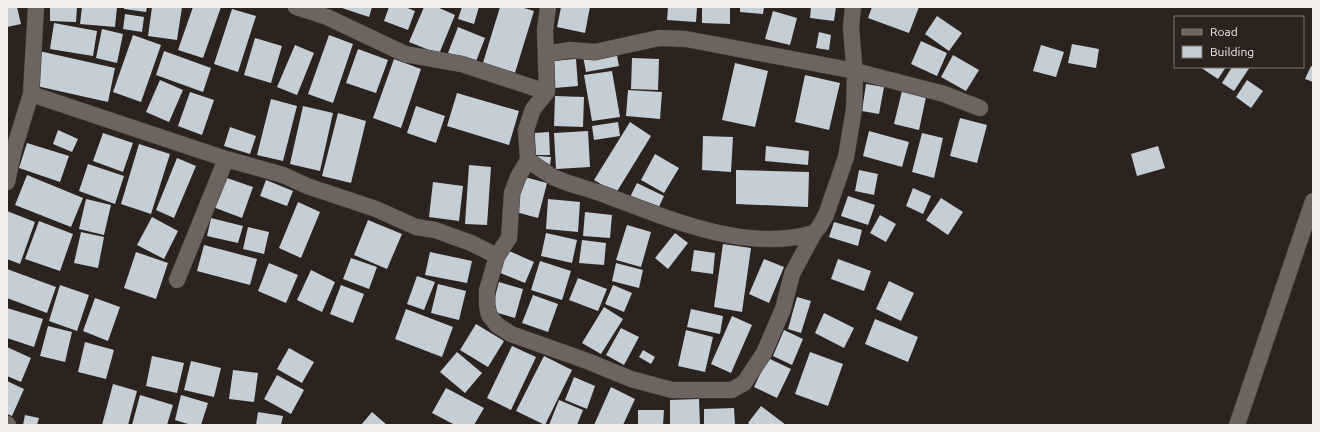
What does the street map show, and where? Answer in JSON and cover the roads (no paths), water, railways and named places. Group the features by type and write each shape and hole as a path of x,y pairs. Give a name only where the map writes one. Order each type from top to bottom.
{"street":[{"path":"7,182 14,149 31,94 36,7"},
{"path":"296,7 327,17 405,54 460,64 547,92"},
{"path":"548,7 545,30 547,92 533,109 526,130 528,160 518,177 512,193 509,238 497,256 487,290 489,315 497,325 511,334 587,360 631,379 672,390 732,390 744,383 764,353 782,309 792,274 814,233 826,215 846,157 854,109 855,71 851,27 853,7"},
{"path":"546,54 570,50 595,52 659,38 686,39 855,71 944,94 980,108"},
{"path":"31,94 226,159 283,175 307,186 341,196 376,209 416,227 435,230 471,243 497,256"},
{"path":"177,280 226,159"},
{"path":"528,160 554,177 690,226 727,235 761,237 787,238 814,233"},
{"path":"1237,425 1313,201"}]}
